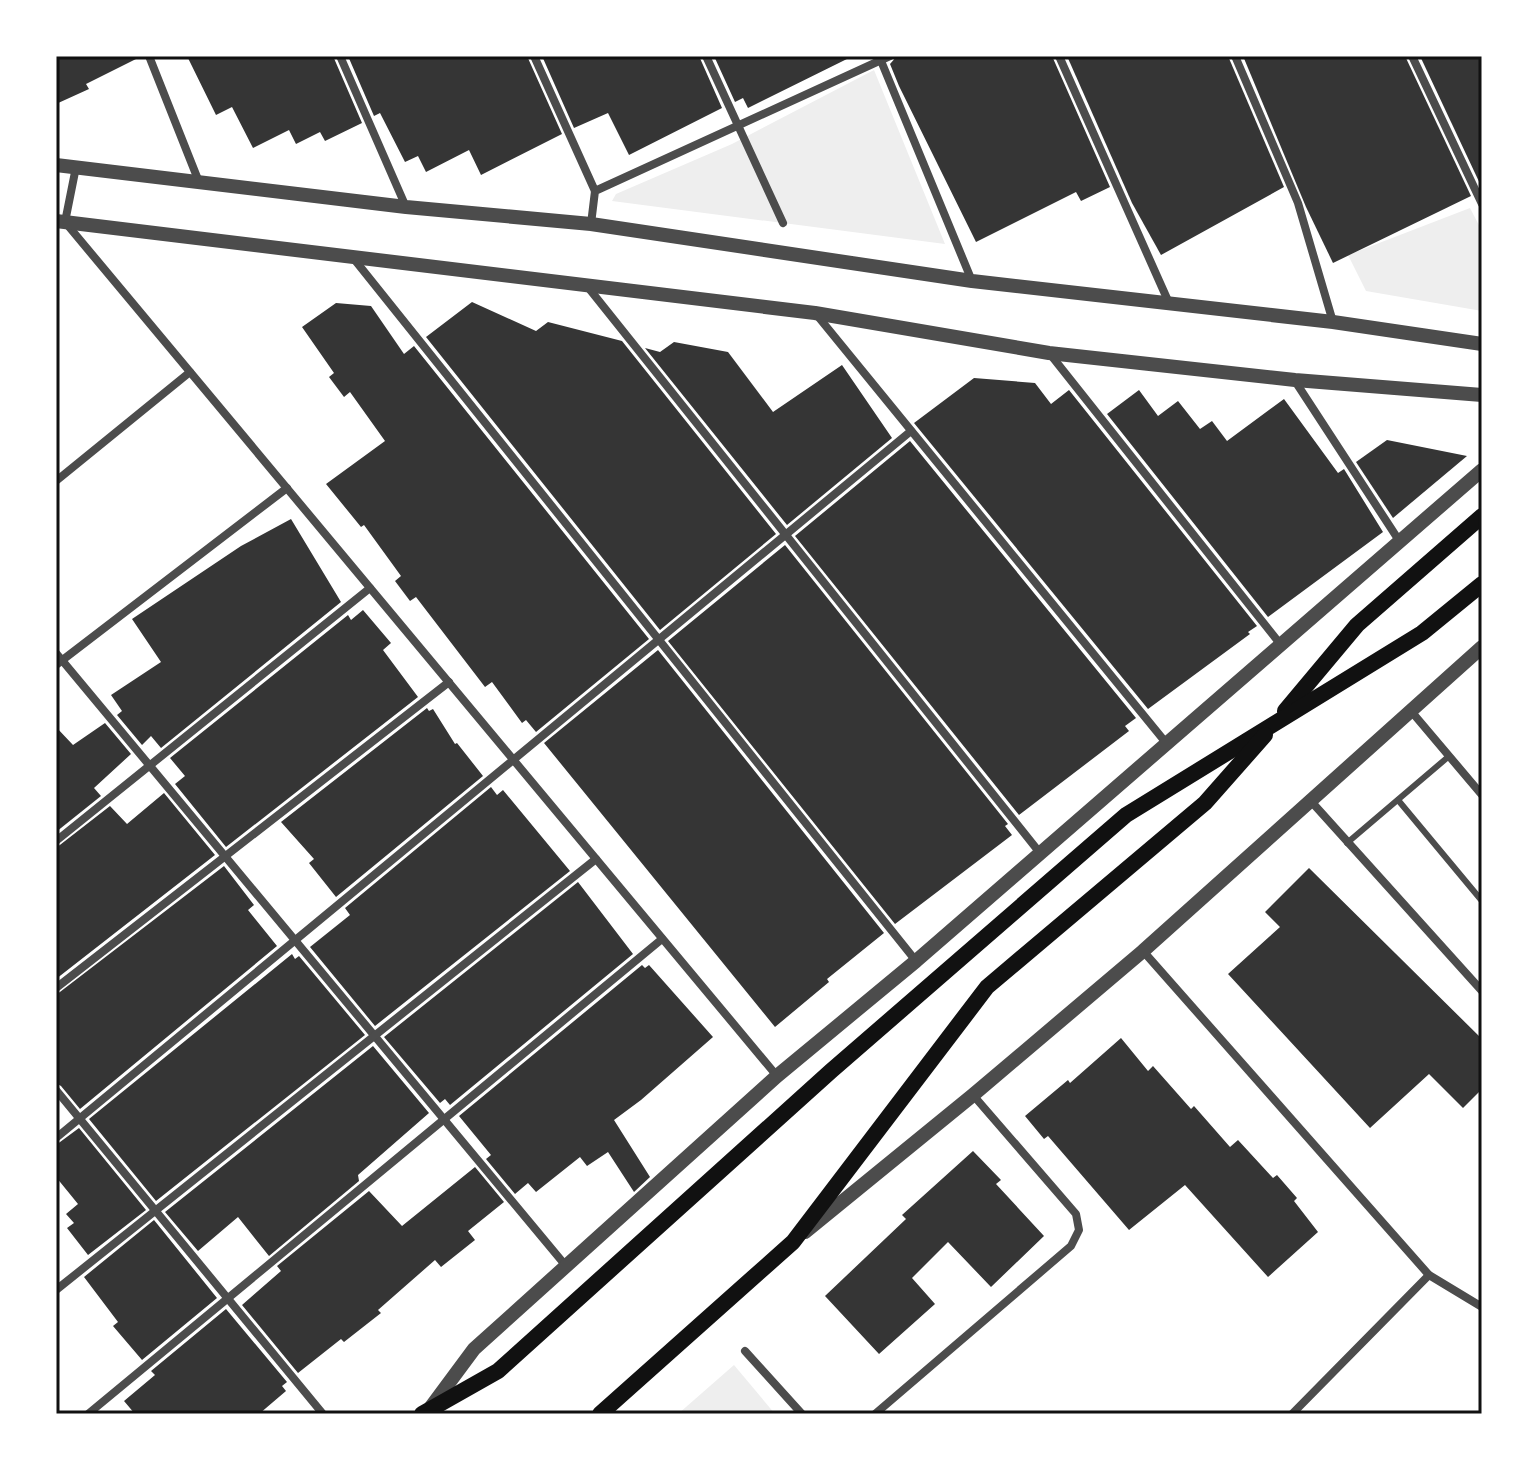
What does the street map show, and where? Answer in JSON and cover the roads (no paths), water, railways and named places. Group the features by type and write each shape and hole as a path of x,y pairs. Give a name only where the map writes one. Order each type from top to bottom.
{"main road":[{"path":"600,1414 793,1242 987,987 1205,803 1357,625 1482,516"},
{"path":"426,1411 498,1371 831,1071 1126,815 1422,633 1482,584"}],"street":[{"path":"149,56 199,183"},
{"path":"340,56 406,207"},
{"path":"534,56 595,191 591,224"},
{"path":"706,56 783,223"},
{"path":"1059,56 1169,303"},
{"path":"1235,56 1298,203 1333,322"},
{"path":"1412,56 1482,204"},
{"path":"595,191 883,57 972,281"},
{"path":"56,165 406,207 591,224 972,281 1333,322 1482,344"},
{"path":"61,221 76,167"},
{"path":"61,221 815,313 1049,353 1295,380 1482,395"},
{"path":"61,221 777,1076"},
{"path":"352,256 916,961"},
{"path":"586,285 1040,853"},
{"path":"815,313 1167,744"},
{"path":"1049,353 1281,645"},
{"path":"56,481 190,372"},
{"path":"1295,380 1400,542"},
{"path":"56,1138 911,431"},
{"path":"426,1411 474,1349 777,1076 916,961 1482,470"},
{"path":"287,488 58,659 150,765 566,1266"},
{"path":"56,841 370,588"},
{"path":"793,1242 1143,951 1482,647"},
{"path":"56,988 449,682"},
{"path":"1411,711 1482,795"},
{"path":"1309,799 1482,991"},
{"path":"56,1290 596,859"},
{"path":"88,1414 662,939"},
{"path":"1143,951 1429,1275 1482,1307"},
{"path":"56,1090 323,1414"},
{"path":"875,1414 1071,1246 1079,1230 1076,1214 973,1095"},
{"path":"1292,1414 1429,1275"},
{"path":"745,1351 802,1414"}],"lane":[{"path":"1346,843 1448,757"},
{"path":"1398,800 1482,901"}]}
